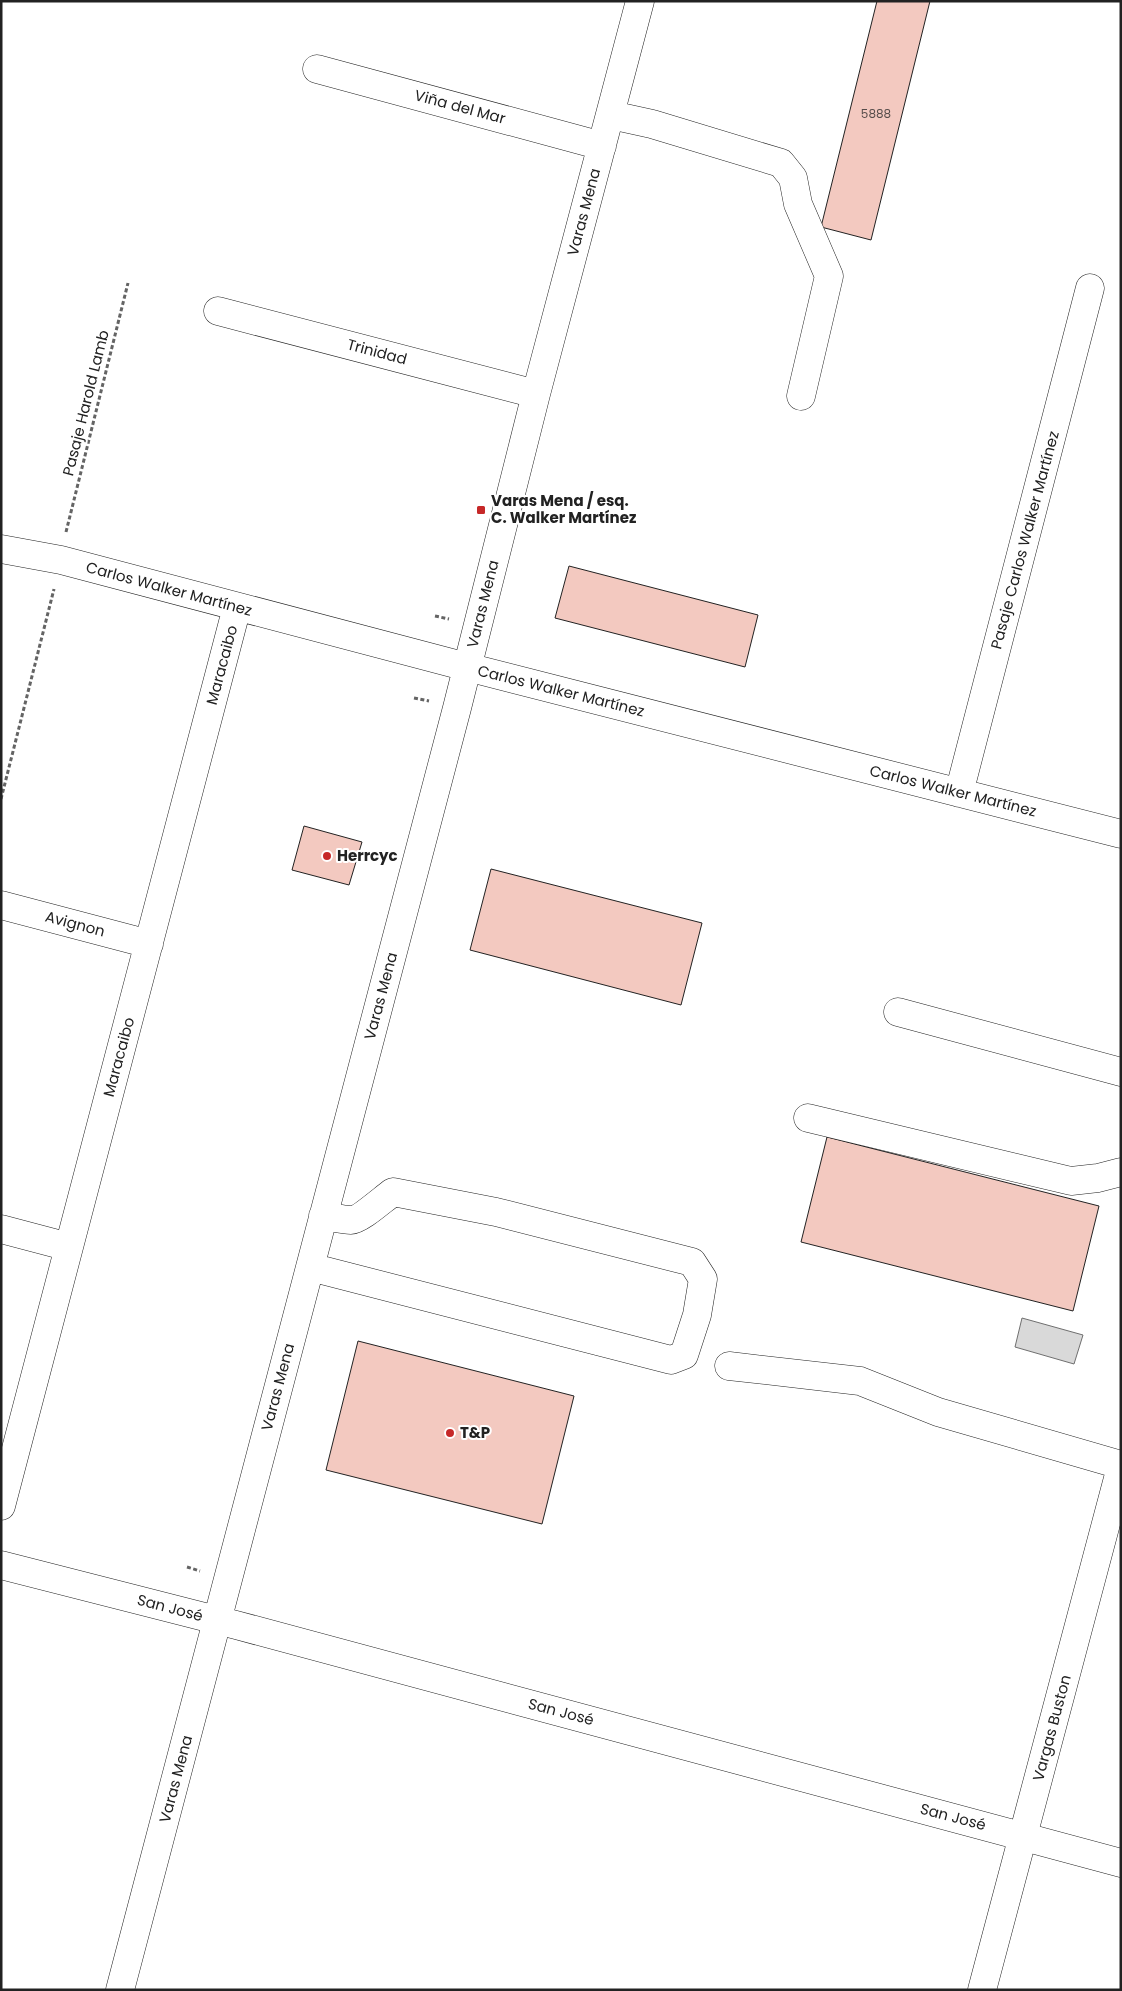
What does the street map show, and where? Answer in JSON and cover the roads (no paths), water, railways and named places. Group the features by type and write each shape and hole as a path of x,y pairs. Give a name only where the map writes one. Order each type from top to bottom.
{"street":[{"name":"Varas Mena","path":"120,1990 324,1216 536,394 640,1"},
{"name":"Viña del Mar","path":"317,69 602,146"},
{"path":"611,115 652,124 781,163 793,178 798,204 829,276 801,396"},
{"name":"Pasaje Carlos Walker Martínez","path":"959,793 1090,288"},
{"name":"Trinidad","path":"218,311 536,394"},
{"name":"Carlos Walker Martínez","path":"1,549 61,560 467,667 1121,834"},
{"name":"Maracaibo","path":"1,1506 237,607"},
{"name":"Avignon","path":"1,905 149,944"},
{"path":"898,1012 1121,1072"},
{"path":"808,1118 1071,1182 1121,1172"},
{"path":"310,1267 671,1360 684,1356 697,1314 703,1279 692,1262 496,1212 393,1192 374,1205 363,1216 352,1220 324,1216"},
{"path":"1,1229 69,1247"},
{"path":"729,1366 860,1381 938,1412 1121,1466"},
{"name":"Vargas Buston","path":"982,1990 1121,1466"},
{"name":"San José","path":"1,1565 217,1620 1121,1863"}],"place":[{"name":"Varas Mena / esq. C. Walker Martínez","path":"481,510"},
{"name":"Herrcyc","path":"327,856"},
{"name":"T&P","path":"450,1433"}]}
